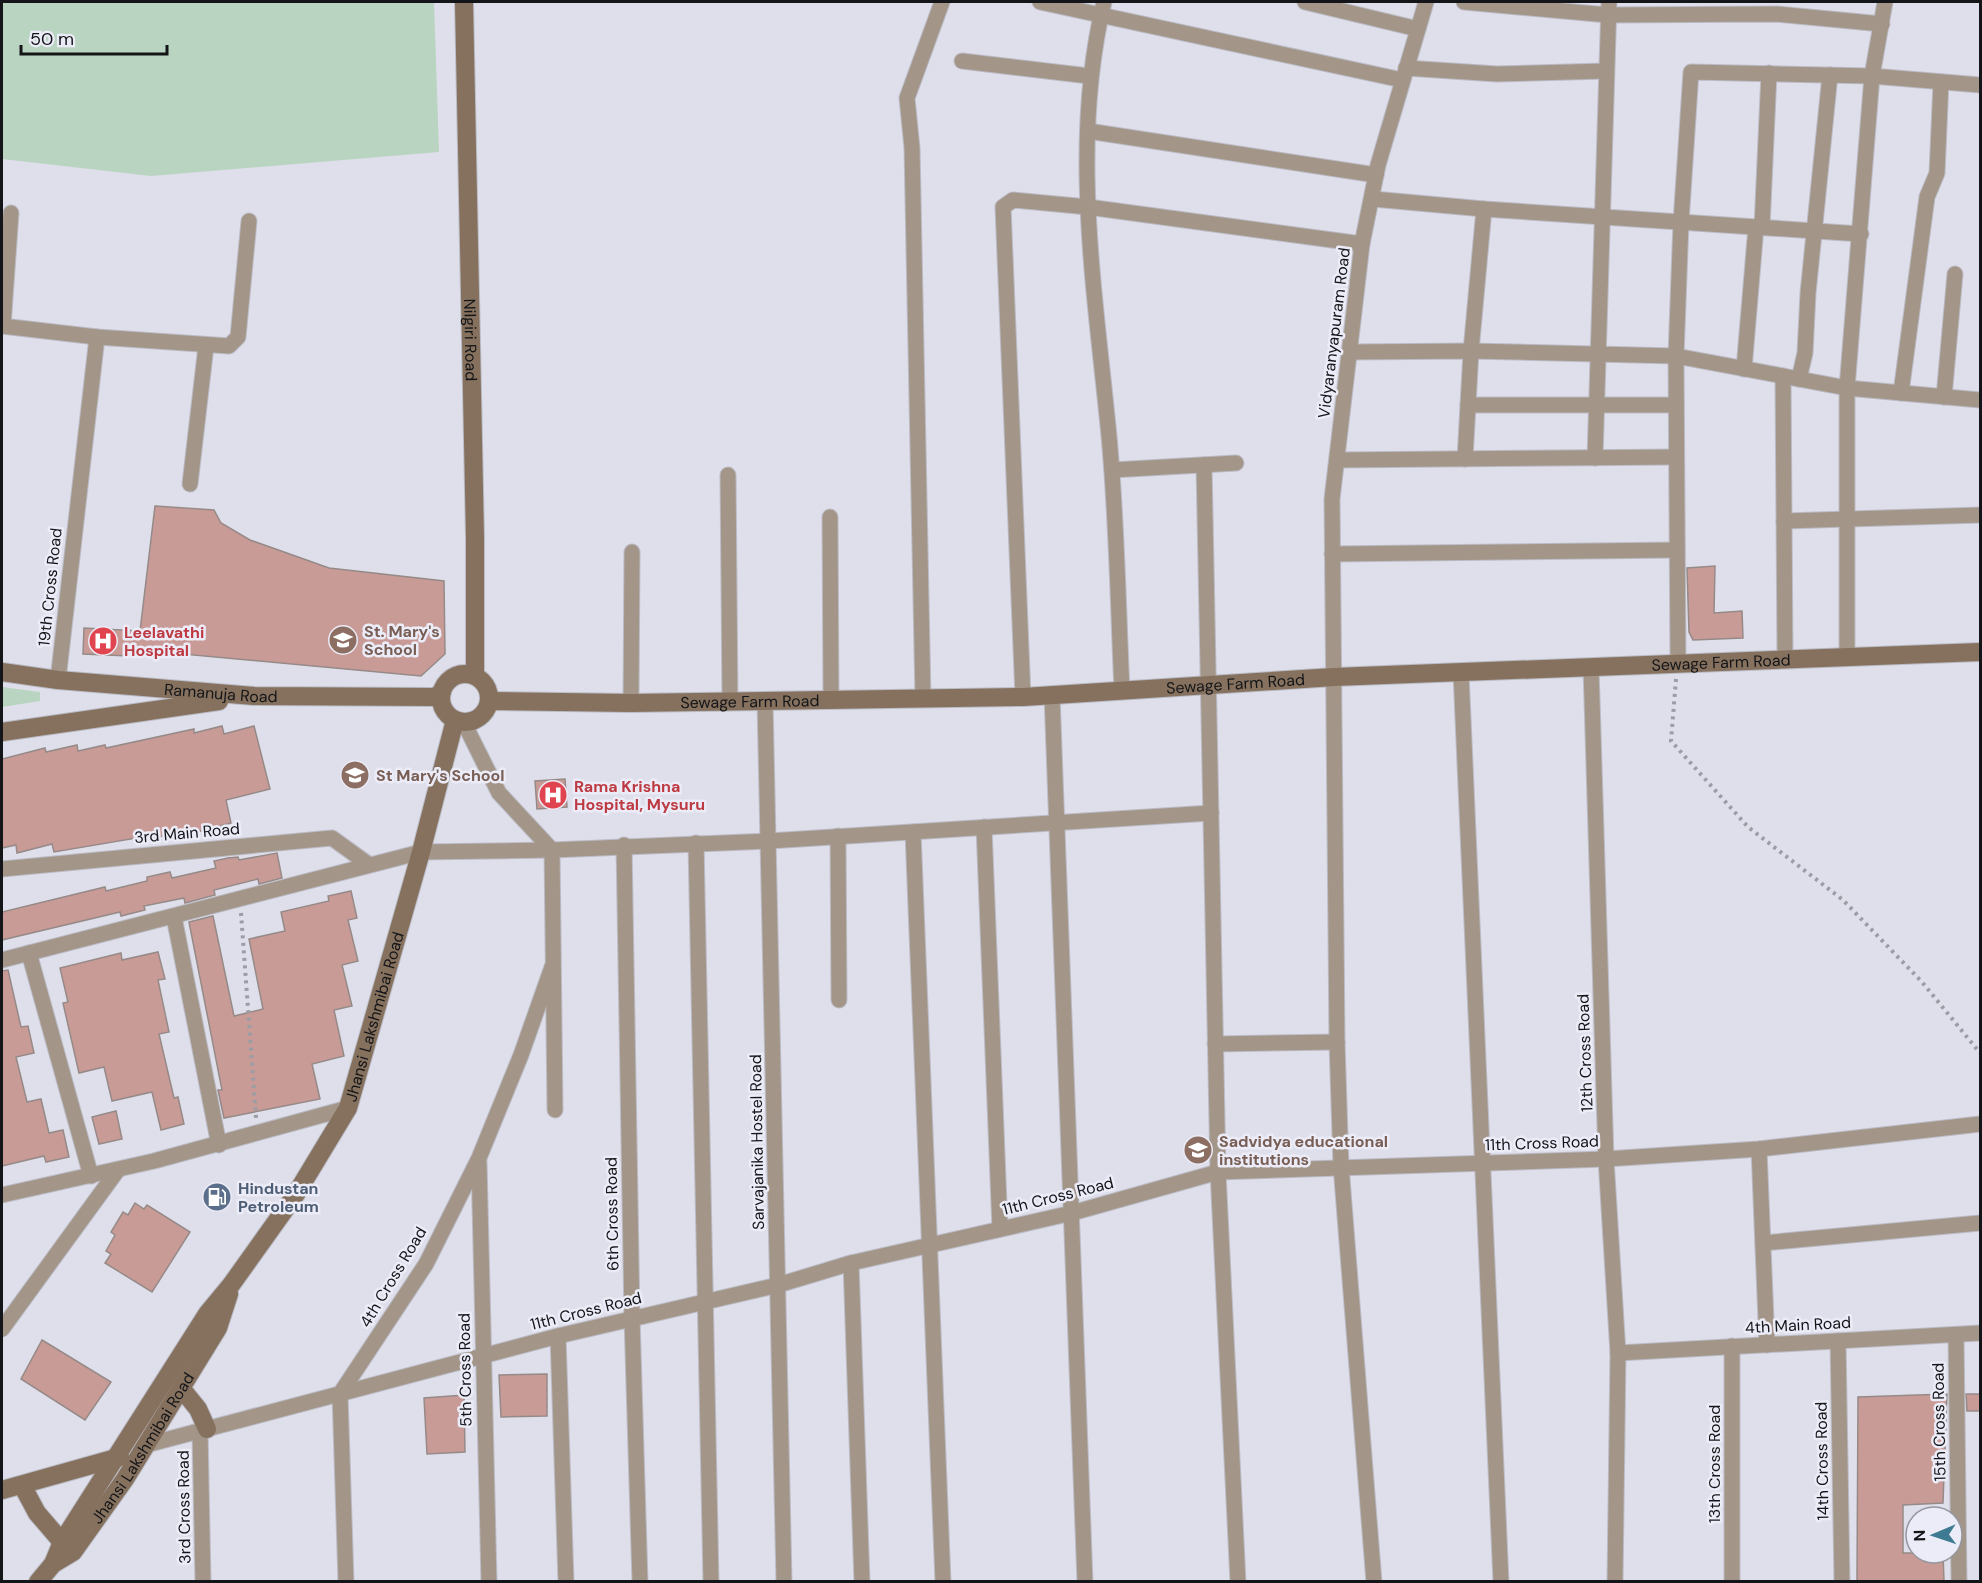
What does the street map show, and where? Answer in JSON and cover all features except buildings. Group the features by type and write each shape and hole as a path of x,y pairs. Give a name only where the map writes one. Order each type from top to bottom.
{"main road":[{"name":"Nilgiri Road","path":"464,2 475,538 475,676"},
{"name":"Sewage Farm Road","path":"489,701 631,703 831,698 1023,697 1334,677 1980,652"},
{"name":"Ramanuja Road","path":"2,672 58,680 254,696 435,697 442,692"},
{"path":"466,674 475,676 486,687 489,701 487,710 480,718 459,722 443,708 442,692 451,678 466,674"},
{"path":"2,732 254,696"},
{"name":"Jhansi Lakshmibai Road","path":"54,1573 62,1542 117,1459 207,1314 231,1285 296,1194 348,1108 459,722"},
{"name":"Jhansi Lakshmibai Road","path":"38,1581 54,1573 73,1552 146,1445 218,1328 231,1285"},
{"path":"181,1388 198,1409 203,1430"},
{"path":"2,1490 117,1459 146,1445"},
{"path":"22,1485 37,1513 62,1542"}],"street":[{"path":"923,699 912,148 907,105 909,89 942,2"},
{"path":"1040,2 1102,9 1404,74 1606,71"},
{"path":"1305,2 1418,29"},
{"name":"Vidyaranyapuram Road","path":"1374,1581 1341,1166 1337,1042 1332,499 1362,244 1373,199 1376,175 1426,2"},
{"path":"1464,2 1777,14 1882,24"},
{"path":"1848,657 1847,388 1872,76 1885,2"},
{"path":"1595,458 1608,8"},
{"path":"1102,9 1089,76 1088,207 1112,470 1122,691"},
{"path":"962,61 1089,76"},
{"path":"1678,662 1676,356 1681,222 1691,72 1872,76 1980,85"},
{"path":"1744,369 1759,227 1769,74"},
{"path":"1785,658 1784,521 1791,378 1805,353 1814,231 1830,75"},
{"path":"1900,393 1927,197 1937,173 1941,82"},
{"path":"1088,131 1376,175"},
{"path":"1373,199 1484,209 1861,234"},
{"path":"1023,697 1002,207 1012,200 1088,207 1362,244"},
{"path":"1465,459 1471,351 1484,209"},
{"path":"11,213 2,326 206,346 229,346 238,337 249,222"},
{"path":"1944,397 1955,274"},
{"name":"19th Cross Road","path":"58,680 97,337"},
{"path":"190,484 206,346"},
{"path":"1349,352 1471,351 1676,356 1847,388 1980,400"},
{"path":"1468,405 1676,405"},
{"path":"1337,460 1676,457"},
{"path":"1112,470 1236,463"},
{"path":"1204,465 1218,1172 1238,1581"},
{"path":"728,475 730,702"},
{"path":"1784,521 1980,515"},
{"path":"830,517 831,698"},
{"path":"1332,554 1676,550"},
{"path":"631,703 632,552"},
{"name":"12th Cross Road","path":"1591,667 1606,1159 1618,1353 1615,1581"},
{"path":"1461,673 1501,1581"},
{"path":"1052,695 1085,1581"},
{"name":"Sarvajanika Hostel Road","path":"765,701 784,1581"},
{"path":"459,722 499,793 552,850 555,1110"},
{"path":"2,960 421,852 552,850 624,845 769,841 1211,813"},
{"path":"984,827 1000,1229"},
{"path":"913,832 943,1581"},
{"path":"838,836 839,1000"},
{"name":"3rd Main Road","path":"2,869 332,838 368,864"},
{"path":"696,843 711,1581"},
{"name":"6th Cross Road","path":"624,845 632,1318 640,1581"},
{"path":"174,917 219,1145"},
{"path":"28,953 91,1176"},
{"name":"4th Cross Road","path":"340,1394 426,1264 479,1158 521,1055 552,967"},
{"path":"1215,1044 1337,1042"},
{"path":"2,1195 117,1171 348,1108"},
{"name":"11th Cross Road","path":"146,1445 558,1336 778,1285 851,1263 1072,1213 1218,1172 1341,1166 1606,1159 1759,1149 1980,1124"},
{"path":"1759,1149 1767,1345"},
{"name":"5th Cross Road","path":"479,1158 489,1581"},
{"path":"2,1329 117,1171"},
{"path":"1763,1243 1980,1223"},
{"path":"851,1263 862,1581"},
{"name":"4th Main Road","path":"1618,1353 1980,1333"},
{"name":"15th Cross Road","path":"1956,1335 1959,1581"},
{"path":"558,1336 566,1581"},
{"name":"14th Cross Road","path":"1838,1341 1842,1581"},
{"name":"13th Cross Road","path":"1732,1346 1732,1581"},
{"path":"340,1394 346,1581"},
{"name":"3rd Cross Road","path":"203,1430 203,1581"}],"path":[{"path":"1678,662 1671,741 1748,827 1843,900 1922,982 1980,1053"},
{"path":"240,898 257,1134"}],"green space":[{"path":"2,2 434,2 439,152 151,176 2,159"},
{"path":"2,687 40,692 40,701 2,707"}],"place":[{"name":"St. Mary's School","path":"343,640"},
{"name":"Leelavathi Hospital","path":"103,641"},
{"name":"St Mary's School","path":"355,775"},
{"name":"Rama Krishna Hospital, Mysuru","path":"553,795"},
{"name":"Sadvidya educational institutions","path":"1198,1150"},
{"name":"Hindustan Petroleum","path":"217,1197"}]}
